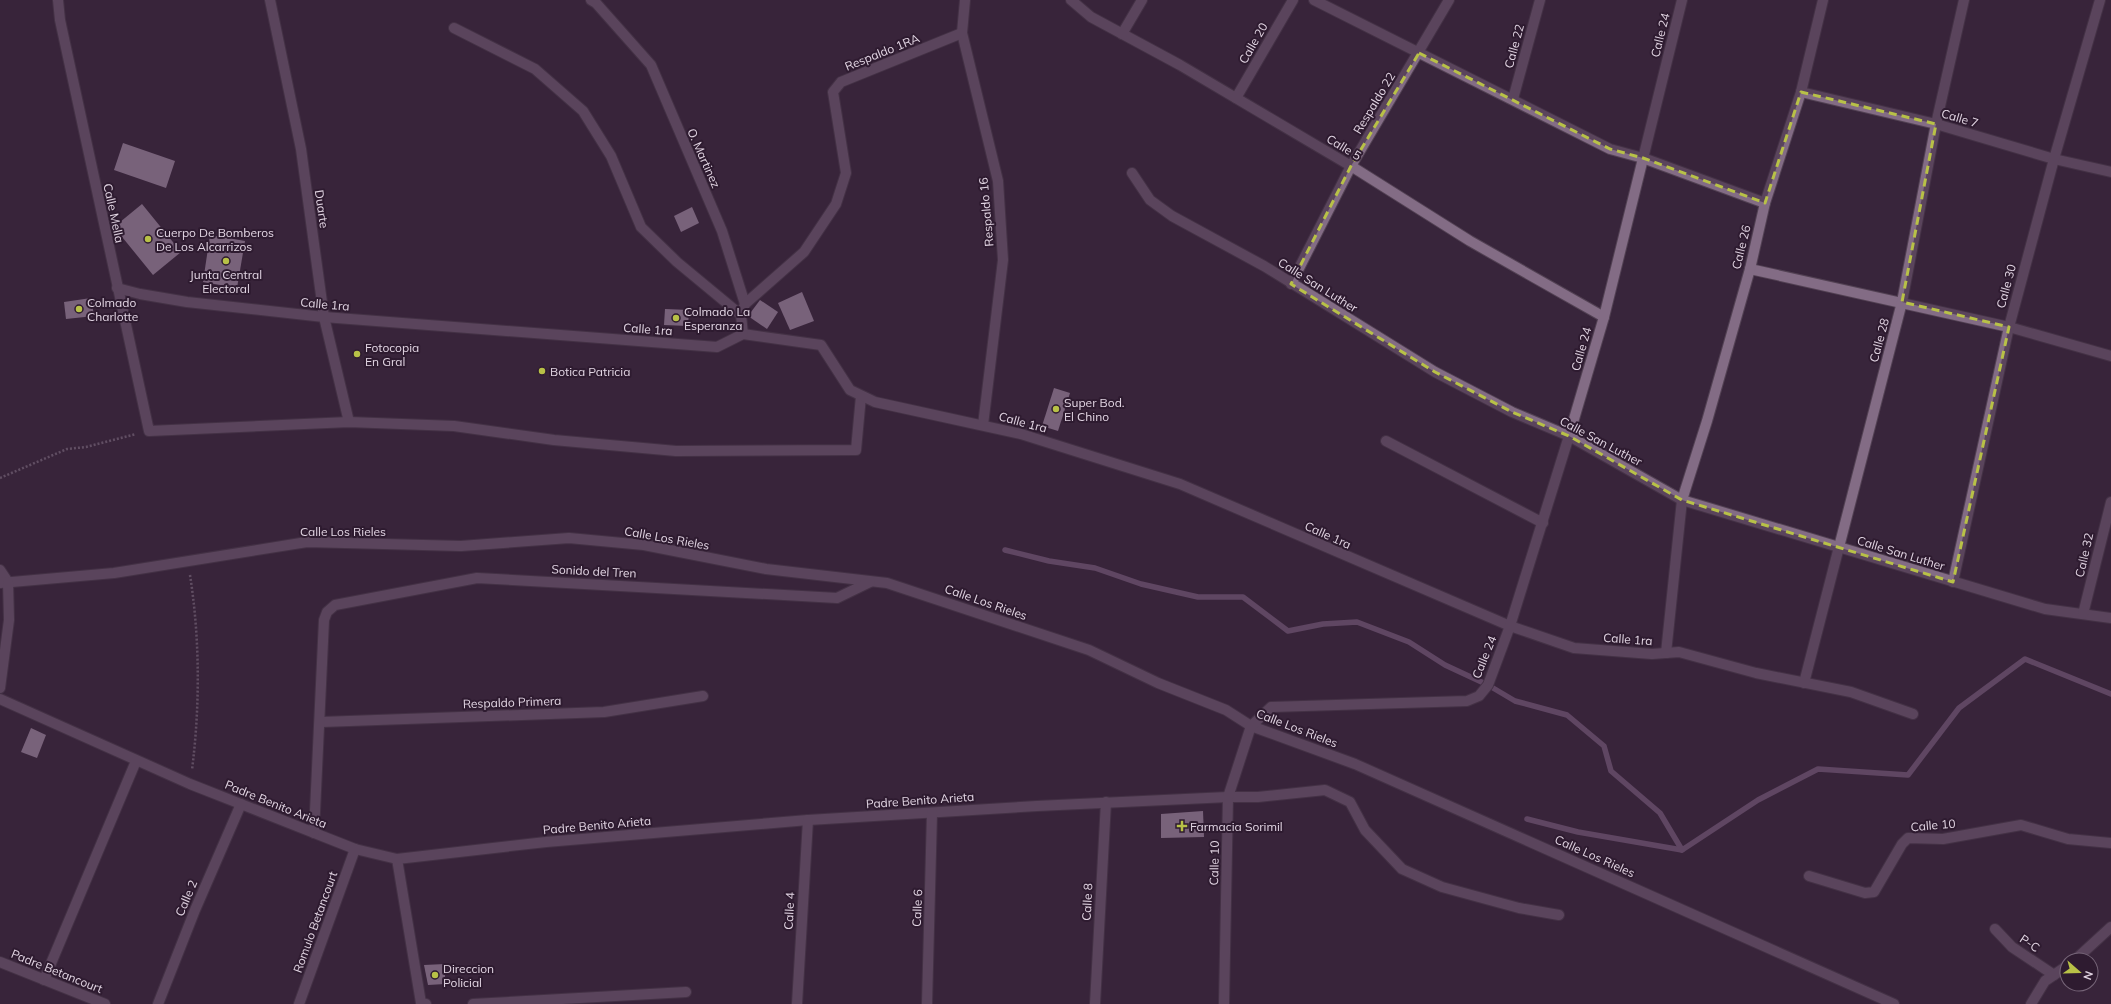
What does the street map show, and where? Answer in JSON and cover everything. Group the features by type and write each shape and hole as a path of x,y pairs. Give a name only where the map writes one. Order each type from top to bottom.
{"street":[{"name":"Calle Mella","path":"58,0 60,20 149,431"},
{"name":"Duarte","path":"270,0 301,149 324,317 349,422"},
{"name":"O. Martinez","path":"591,0 651,65 722,231 745,304"},
{"name":"Respaldo 16","path":"965,0 962,33 998,181 1003,260 983,425"},
{"name":"Calle 5","path":"1071,0 1091,17 1180,65 1351,166 1470,242 1604,316"},
{"path":"1122,34 1142,0"},
{"name":"Calle 20","path":"1236,98 1293,0"},
{"path":"1314,0 1610,149 1643,158 1765,203"},
{"name":"Respaldo 22","path":"1291,284 1351,166 1449,0"},
{"name":"Calle 22","path":"1512,99 1540,0"},
{"name":"Calle 24","path":"1251,726 1270,707 1467,701 1479,696 1488,685 1510,626 1543,523 1570,436 1604,316 1682,0"},
{"name":"Calle 26","path":"1666,653 1682,500 1707,421 1750,269 1765,203 1801,92 1823,0"},
{"name":"Calle 28","path":"1804,683 1902,302 1936,124 1964,0"},
{"name":"Calle 30","path":"1952,582 2009,327 2054,159 2100,0"},
{"path":"454,28 535,69 583,111 611,156 641,226 677,262 741,315"},
{"name":"Respaldo 1RA","path":"743,334 741,315 745,304 804,252 836,204 846,173 832,92 841,82 962,33"},
{"name":"Calle 7","path":"1801,92 1936,124 2054,159 2111,172"},
{"name":"Calle San Luther","path":"1132,173 1150,200 1172,216 1264,266 1436,372 1512,412 1570,436 1682,500 2045,609 2111,618"},
{"path":"1750,269 2009,327 2111,356"},
{"name":"Calle 1ra","path":"117,288 140,294 187,302 324,317 717,347 743,334 821,345 850,390 875,402 1021,434 1180,484 1510,626 1574,648 1652,654 1679,652 1756,673 1851,692 1912,714"},
{"path":"149,431 349,422 454,426 554,440 676,451 856,450 861,396"},
{"path":"1386,441 1543,523"},
{"name":"Calle 32","path":"2083,614 2111,502"},
{"name":"Calle Los Rieles","path":"4,583 114,573 306,542 461,546 569,538 644,545 766,569 887,583 1089,650 1158,683 1226,710 1251,726 1355,764 1894,1004"},
{"path":"0,570 4,583 10,620 0,688"},
{"name":"Sonido del Tren","path":"321,722 324,620 327,612 335,605 477,578 838,598 870,582"},
{"name":"Respaldo Primera","path":"321,722 604,712 704,696"},
{"name":"Padre Benito Arieta","path":"0,699 190,784 355,849 396,860 546,842 808,820 1106,802 1228,797 1258,798 1325,790 1350,802 1365,830 1402,869 1442,887 1519,908 1559,915"},
{"path":"314,833 321,722"},
{"name":"Calle 10","path":"1224,1004 1228,797 1251,726"},
{"path":"44,980 136,761"},
{"name":"Calle 8","path":"1095,1004 1106,802"},
{"name":"Calle 2","path":"158,1004 195,910 241,804"},
{"name":"Calle 6","path":"927,1004 932,813"},
{"name":"Calle 4","path":"797,1004 808,820"},
{"name":"Calle 10","path":"1809,876 1865,893 1874,892 1902,844 1908,838 1943,839 2021,825 2068,839 2111,843"},
{"name":"Romulo Betancourt","path":"299,1004 355,849"},
{"path":"396,860 423,1004"},
{"path":"2084,952 2111,927"},
{"name":"P-C","path":"1995,929 2012,947 2054,975"},
{"name":"Padre Betancourt","path":"0,962 105,1004"},
{"path":"2031,1004 2045,982 2059,972"},
{"path":"473,1004 686,992"}],"path":[{"path":"0,478 67,449 86,447 149,431"},
{"path":"187,561 196,614 198,675 195,747 190,784"}],"highlighted area":[{"path":"1419,53 1610,149 1643,158 1765,203 1801,92 1936,124 1902,302 2009,327 1953,582 1682,500 1569,436 1512,412 1435,372 1291,284 1351,166"}],"building":[{"path":"123,143 175,161 166,188 114,170"},
{"name":"Cuerpo De Bomberos De Los Alcarrizos","path":"142,204 181,252 153,275 114,227"},
{"path":"692,207 699,223 681,232 674,216"},
{"path":"210,235 245,241 237,288 203,282"},
{"path":"802,292 814,321 790,330 778,303"},
{"name":"Colmado Charlotte","path":"91,298 94,316 66,319 64,302"},
{"path":"760,300 778,312 767,329 748,316"},
{"name":"Colmado La Esperanza","path":"665,309 689,310 688,326 664,325"},
{"name":"Super Bod. El Chino","path":"1054,388 1070,393 1058,431 1042,426"},
{"path":"31,728 46,735 37,758 21,752"},
{"name":"Farmacia Sorimil","path":"1203,811 1204,837 1161,838 1161,814"},
{"name":"Direccion Policial","path":"445,964 445,984 428,985 424,965"}],"waterway":[{"path":"1005,550 1049,561 1095,568 1141,584 1198,597 1243,597 1288,631 1323,624 1357,622 1409,642 1445,665 1488,685 1515,701 1567,715 1604,746 1611,771 1660,813 1682,850"},
{"path":"1527,819 1578,832 1682,850 1758,800 1818,769 1908,775 1959,708 2025,659 2111,694"}],"place":[{"name":"Cuerpo De Bomberos De Los Alcarrizos","path":"148,239"},
{"name":"Junta Central Electoral","path":"226,261"},
{"name":"Colmado Charlotte","path":"79,309"},
{"name":"Colmado La Esperanza","path":"676,318"},
{"name":"Fotocopia En Gral","path":"357,354"},
{"name":"Botica Patricia","path":"542,371"},
{"name":"Super Bod. El Chino","path":"1056,409"},
{"name":"Farmacia Sorimil","path":"1182,826"},
{"name":"Direccion Policial","path":"435,975"}]}
